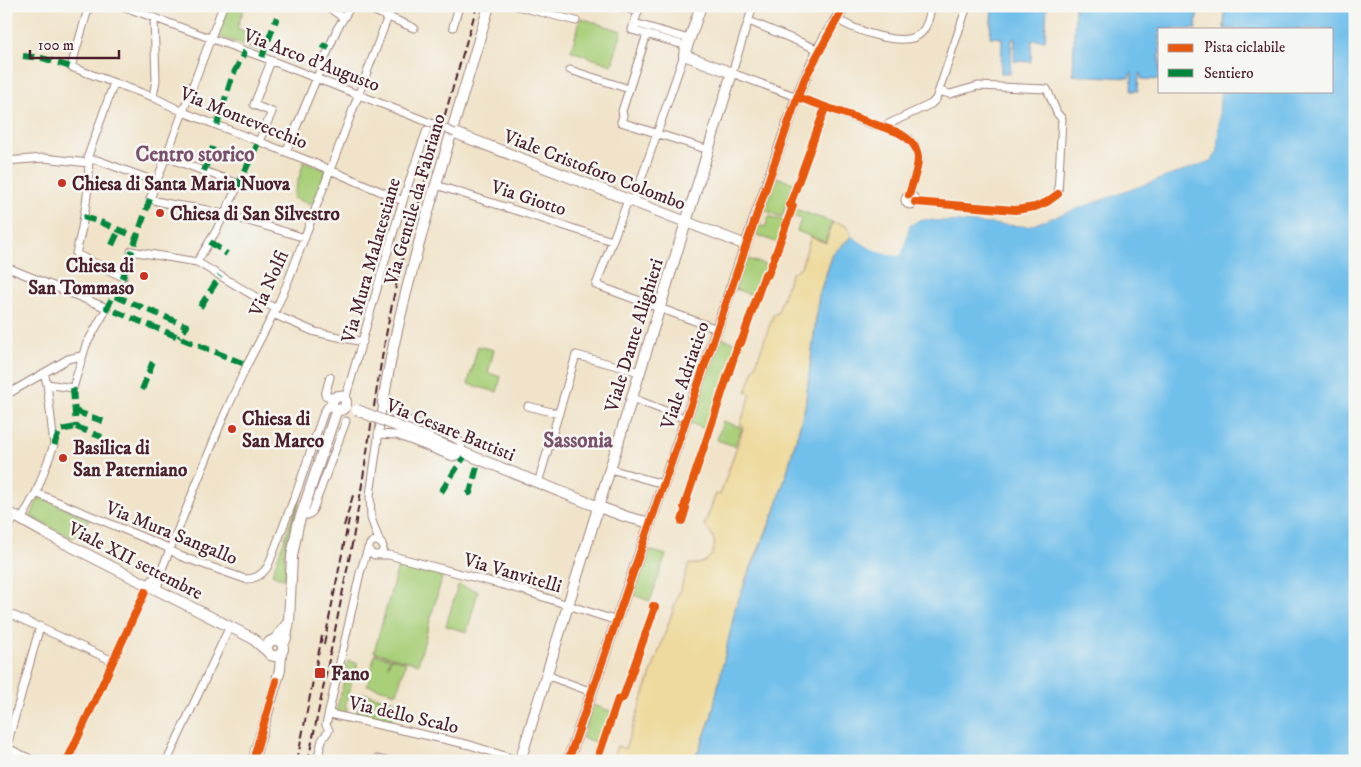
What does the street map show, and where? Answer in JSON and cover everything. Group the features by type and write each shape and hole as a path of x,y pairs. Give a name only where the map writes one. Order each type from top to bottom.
{"street":[{"name":"Via Montevecchio","path":"89,6 71,67 153,98 183,112 331,170 403,201"},
{"name":"Via Arco d'Augusto","path":"122,6 138,9 154,18 318,78 433,124"},
{"path":"223,6 150,199 166,204 206,210 305,238"},
{"path":"327,6 343,18"},
{"path":"286,152 343,18 351,6"},
{"path":"363,6 414,28"},
{"name":"Via Nolfi","path":"67,761 113,661 162,569 223,418 274,311 305,238 392,6"},
{"path":"453,26 459,6"},
{"name":"Via Gentile da Fabriano","path":"381,544 370,511 370,486 390,362 402,305 489,6"},
{"path":"517,6 576,21"},
{"path":"619,6 638,12 632,30 686,47"},
{"path":"701,6 657,133 631,202 612,240 596,285 717,330"},
{"name":"Viale Dante Alighieri","path":"520,761 753,6"},
{"path":"841,12 852,28 891,38 910,39 917,37 923,32 929,20 931,6"},
{"path":"882,127 931,104 936,99 966,6"},
{"name":"Viale Adriatico","path":"568,761 797,97 819,50 841,12"},
{"path":"153,98 156,80 154,18"},
{"path":"749,21 819,50"},
{"path":"634,23 686,47 732,74 909,138 915,145 919,160 909,195 914,198 915,202 1015,210 1035,207 1047,202 1058,194 1062,119 1057,113 1046,89 978,86 950,94 939,90"},
{"path":"647,34 622,111 621,122 709,150"},
{"path":"259,142 272,112 254,105 272,61"},
{"path":"570,70 629,89"},
{"path":"114,83 92,140 81,233 76,254 123,276"},
{"name":"Viale Cristoforo Colombo","path":"433,124 746,245"},
{"name":"Via Mura Malatestiane","path":"336,402 346,396 403,201 427,130"},
{"path":"166,157 238,186 225,215 197,262"},
{"path":"6,161 44,158 88,162 96,160 157,182"},
{"name":"Via Giotto","path":"436,184 612,240"},
{"path":"131,251 197,262 274,311 315,332 363,342"},
{"path":"6,267 107,308 89,338 81,356 74,388 48,384"},
{"path":"538,483 576,355 640,372"},
{"path":"6,395 68,359 81,356"},
{"path":"6,531 14,516 36,493 54,445 48,384 44,373"},
{"path":"253,761 282,660 275,647 286,638 293,550 301,514 336,402 330,377"},
{"path":"632,398 686,419"},
{"name":"Via Mura Sangallo","path":"36,493 170,551 245,579 252,579 264,572 276,548 324,412 328,406 336,402"},
{"name":"Via Cesare Battisti","path":"336,402 598,507 650,523"},
{"path":"378,434 397,435 453,457 460,452 462,445 459,441 395,414 383,403"},
{"path":"528,406 559,414"},
{"path":"301,514 308,515 312,512 346,421"},
{"path":"610,469 663,484"},
{"name":"Viale XII settembre","path":"14,516 252,638 275,647"},
{"name":"Via Cesare Battisti","path":"627,517 646,534"},
{"name":"Via Gentile da Fabriano","path":"369,546 374,527"},
{"path":"360,573 383,551 381,544 374,541 369,546 372,555 378,555"},
{"name":"Via Vanvitelli","path":"381,544 399,558"},
{"name":"Via dello Scalo","path":"317,761 322,740 330,730 326,725 330,714 360,573 369,546"},
{"name":"Via Vanvitelli","path":"378,555 389,555 522,590 617,621"},
{"path":"6,612 113,661"},
{"path":"31,761 6,749 40,626"},
{"path":"167,761 230,626"},
{"path":"546,676 592,692"},
{"name":"Via dello Scalo","path":"330,714 470,745 520,761"},
{"path":"376,761 376,759 386,761"}],"green space":[{"path":"226,6 245,6 237,28 263,38 258,51 215,35"},
{"path":"581,18 622,31 612,65 571,51"},
{"path":"304,161 328,171 315,206 293,198"},
{"path":"776,177 794,183 782,217 764,210"},
{"path":"795,209 832,222 825,242 797,231 801,219 793,216"},
{"path":"769,216 785,221 778,243 755,234 758,225 765,227"},
{"path":"745,258 769,266 766,273 763,272 755,296 735,289"},
{"path":"717,336 738,344 708,430 688,422"},
{"path":"478,346 494,350 488,373 501,377 497,392 468,384"},
{"path":"723,421 742,428 735,446 717,440"},
{"path":"311,466 287,542 285,580 272,574"},
{"path":"39,497 89,519 80,537 76,535 72,538 33,518 31,516"},
{"path":"646,549 666,555 650,601 631,594"},
{"path":"399,563 443,574 418,664 374,652"},
{"path":"458,585 478,591 467,632 446,626"},
{"path":"375,654 390,658 388,666 391,658 406,662 397,693 367,685"},
{"path":"348,661 357,663 357,670 354,672 345,706 347,709 346,714 344,715 336,712 347,670 345,665"},
{"path":"363,693 396,702 391,722 357,712"},
{"path":"593,705 613,712 609,724 606,723 599,743 582,738"}],"sand":[{"path":"833,222 846,226 852,236 833,254 819,295 805,407 775,511 745,580 711,718 699,750 692,761 612,761 617,746 625,749 689,564 704,562 713,552 713,538 704,526 716,494 720,495 744,426 740,425 751,394 746,392 774,313 777,314 791,274 801,267 811,237 826,243"}],"water":[{"path":"992,6 1047,6 1045,40 1032,40 1031,62 1014,61 1015,39 1012,39 1010,74 1001,73 1002,38 990,37"},
{"path":"1075,6 1198,6 1196,28 1158,28 1158,80 1141,79 1141,74 1139,74 1138,91 1131,91 1132,73 1129,78 1073,75"},
{"path":"1225,6 1355,6 1355,761 692,761 699,750 711,718 736,605 775,511 787,472 805,407 819,295 833,254 852,236 874,249 898,256 905,245 909,226 920,219 1028,226 1212,160 1217,152 1220,92 1334,92 1334,28 1224,28"}],"pier":[{"path":"1218,92 1220,92 1217,152 1212,160 1028,226 920,219 909,226 905,245 901,255 898,256 888,255 870,248 850,235 853,234 871,246 898,253 903,244 907,225 919,216 1028,223 1211,158 1214,152"}],"railway":[{"path":"308,761 352,544 394,295 402,260 477,6"},
{"path":"344,526 354,492"},
{"path":"324,644 349,519"},
{"path":"297,761 322,636"}],"marked path":[{"path":"262,57 277,17"},
{"path":"322,45 329,48"},
{"path":"217,125 232,77 245,51"},
{"path":"23,56 42,58 71,67"},
{"path":"237,188 259,141"},
{"path":"204,171 213,147"},
{"path":"150,199 123,277 107,308 247,365"},
{"path":"83,217 98,221 136,237"},
{"path":"112,245 119,230"},
{"path":"210,242 227,254"},
{"path":"200,307 220,276"},
{"path":"115,296 187,326 179,338"},
{"path":"142,390 153,361"},
{"path":"73,388 76,427"},
{"path":"75,411 108,423"},
{"path":"76,427 102,437"},
{"path":"54,445 60,430 76,427"},
{"path":"441,492 464,457"},
{"path":"467,494 470,493 478,463"}],"cycle path":[{"path":"568,761 796,101 805,78 841,12"},
{"path":"797,97 897,132 907,138 914,145 918,159 909,195"},
{"path":"682,521 686,508 684,507 739,342 741,343 765,274 768,275 793,206 790,205 824,111"},
{"path":"915,202 1015,210 1035,207 1047,202 1058,194"},
{"path":"67,761 145,592"},
{"path":"597,761 618,699 623,698 655,607 653,606"},
{"path":"253,761 276,681"}],"place":[{"name":"Chiesa di Santa Maria Nuova","path":"62,183"},
{"name":"Chiesa di San Silvestro","path":"160,213"},
{"name":"Chiesa di San Tommaso","path":"144,276"},
{"name":"Chiesa di San Marco","path":"232,429"},
{"name":"Basilica di San Paterniano","path":"63,458"},
{"name":"Fano","path":"320,673"}],"district":[{"name":"Centro storico","path":"195,154"},
{"name":"Sassonia","path":"578,440"}]}
